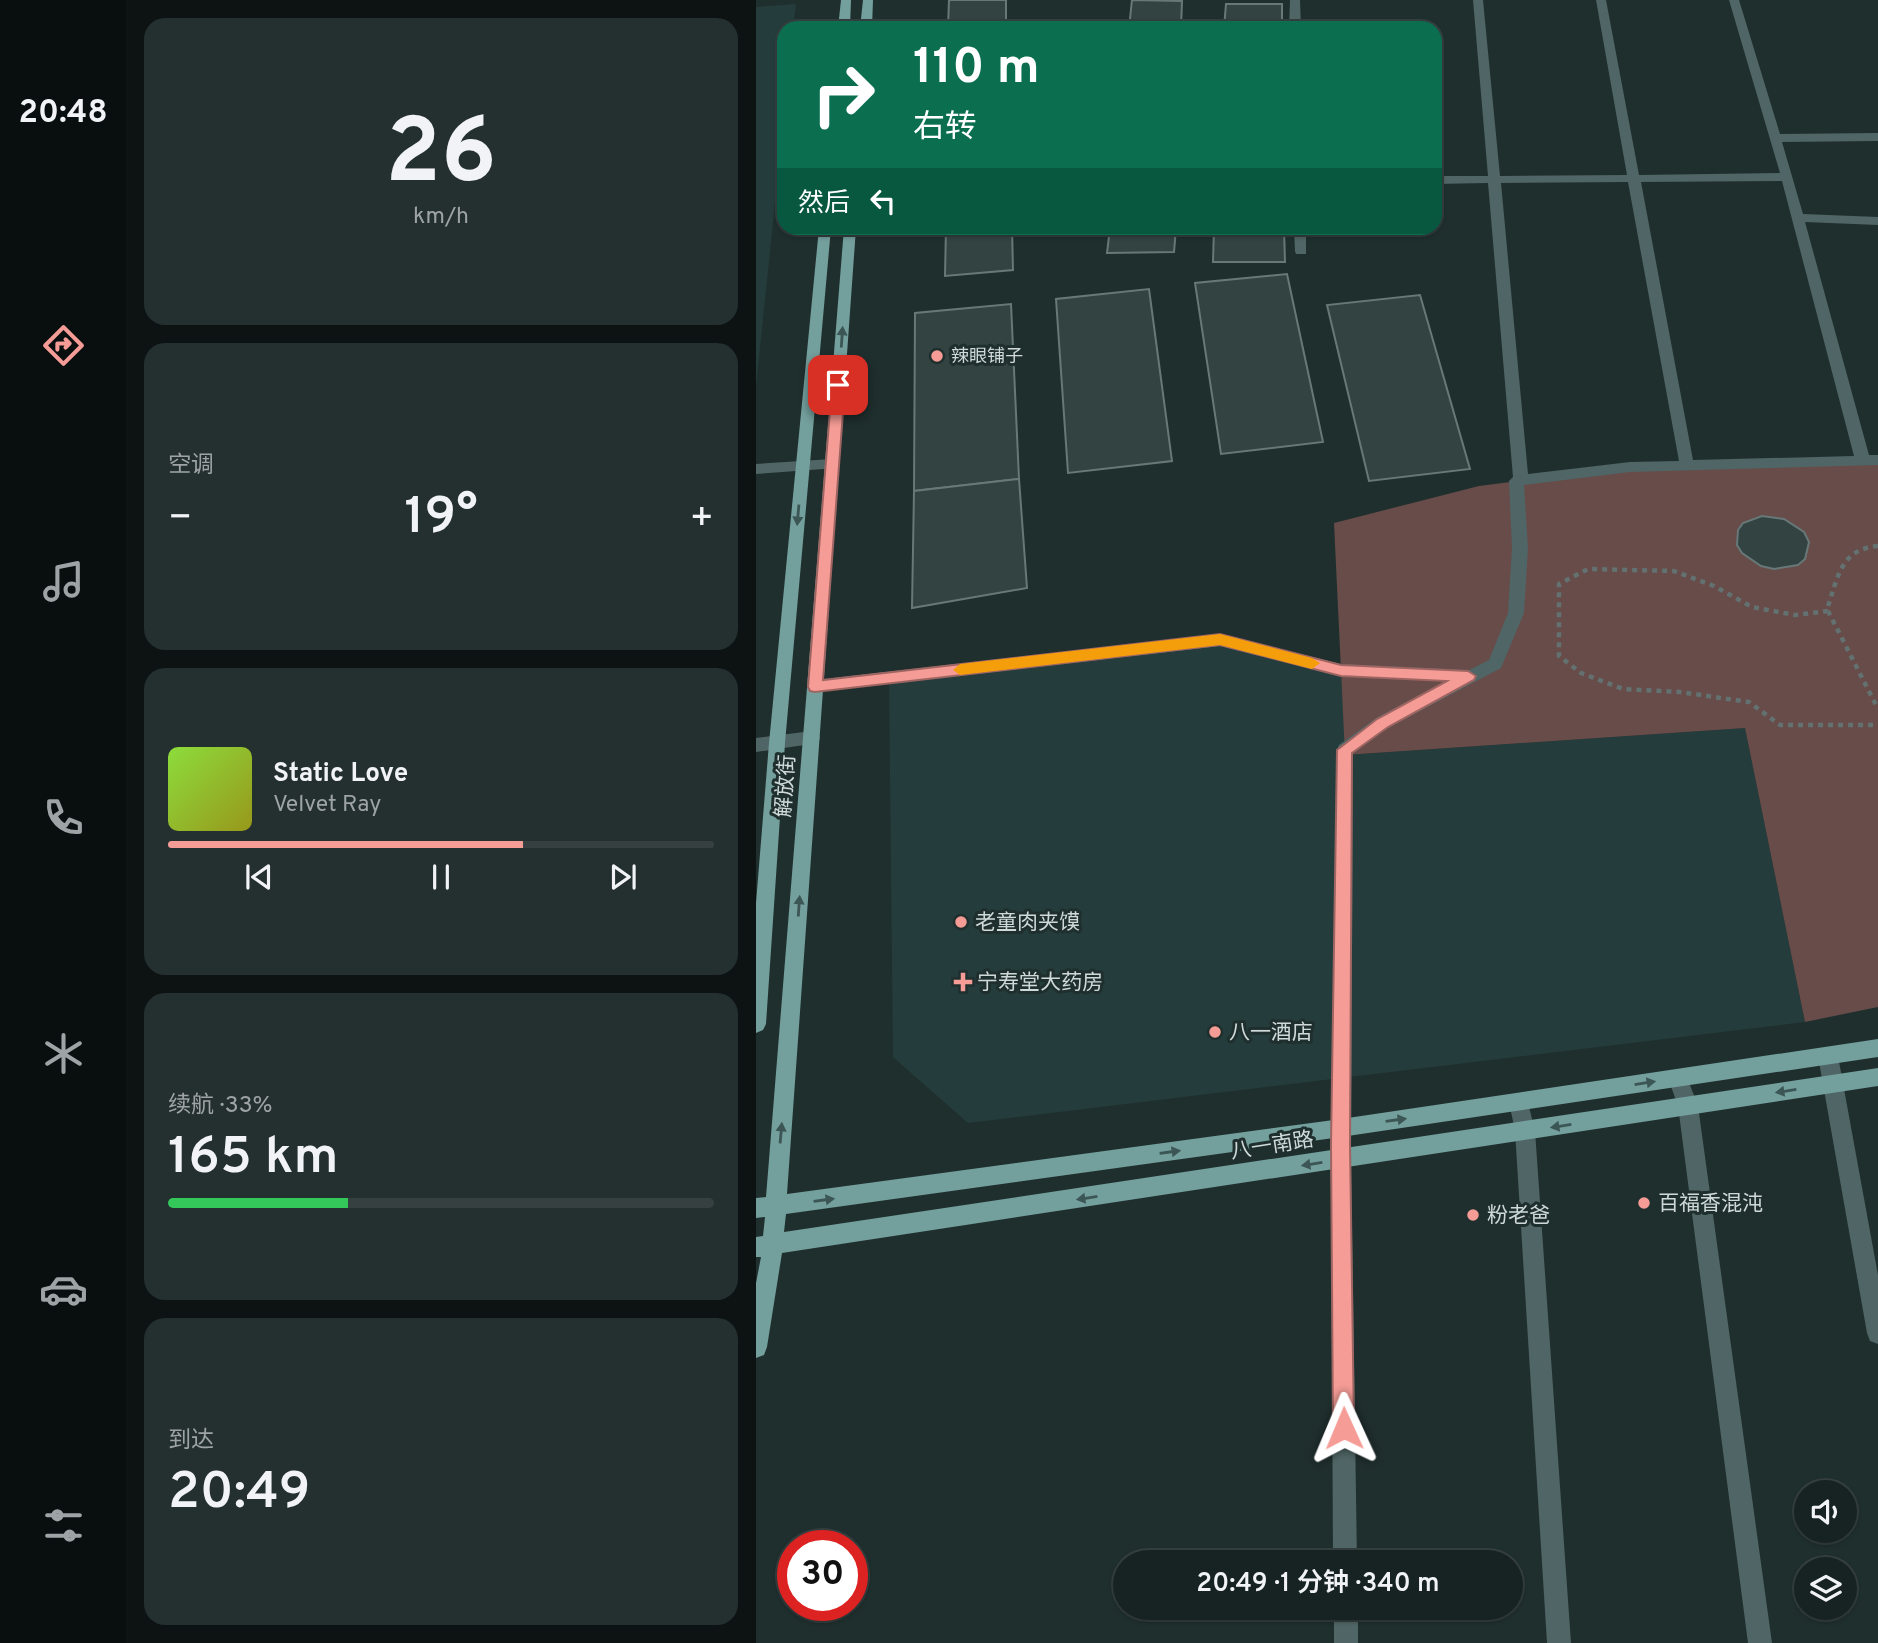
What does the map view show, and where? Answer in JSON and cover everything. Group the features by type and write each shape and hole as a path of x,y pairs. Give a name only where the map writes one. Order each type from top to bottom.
{"main road":[{"path":"844,21 846,0"},
{"path":"866,21 868,0"},
{"path":"756,1024 778,743 824,235"},
{"name":"解放街","path":"756,1347 766,1207 812,738 849,235"},
{"name":"八一南路","path":"766,1207 1341,1128 1878,1048"},
{"name":"八一南路","path":"764,1246 1878,1077"}],"street":[{"path":"1295,0 1295,21"},
{"path":"1478,0 1521,480"},
{"path":"1601,0 1687,466"},
{"path":"1345,1550 1340,1159 1345,750 1382,723 1495,664 1516,612 1520,548 1516,481 1630,467 1871,460 1734,0"},
{"path":"1776,138 1878,137"},
{"path":"1442,180 1787,177"},
{"path":"1798,218 1878,222"},
{"path":"1300,235 1301,251"},
{"path":"756,470 832,464"},
{"path":"815,687 1220,640 1341,670 1468,676"},
{"path":"756,746 812,738"},
{"path":"1828,1056 1878,1333"},
{"path":"1678,1078 1688,1106 1760,1643"},
{"path":"1519,1102 1525,1131 1559,1643"},
{"path":"1346,1620 1346,1643"}],"path":[{"path":"1878,546 1865,547 1845,559 1828,611 1878,709"},
{"path":"1828,611 1795,615 1752,607 1714,586 1674,571 1588,569 1559,584 1559,656 1581,673 1623,689 1680,692 1749,702 1780,725 1878,725"}],"shaded area":[{"path":"796,4 794,21 777,21 777,184 756,386 756,7"},
{"path":"1878,460 1878,1007 1805,1022 1745,728 1345,755 1334,523 1479,486 1630,467"},
{"path":"1220,640 1341,670 1346,755 1745,728 1805,1022 968,1123 893,1057 889,678"}],"building":[{"path":"949,0 1006,0 1006,21 948,21"},
{"path":"1132,0 1182,1 1181,21 1130,21"},
{"path":"1226,4 1282,4 1282,21 1225,21"},
{"path":"946,235 1012,235 1013,270 945,276"},
{"path":"1109,235 1175,235 1174,252 1107,253"},
{"path":"1214,235 1284,235 1285,262 1213,262"},
{"path":"1287,274 1323,442 1221,454 1195,283"},
{"path":"1149,289 1172,461 1068,473 1056,299"},
{"path":"1420,295 1470,469 1369,481 1327,305"},
{"path":"1011,304 1019,479 914,491 915,313"},
{"path":"1019,479 1027,588 912,608 914,491"},
{"path":"1762,516 1784,519 1804,532 1809,542 1805,559 1798,565 1774,569 1761,566 1742,553 1737,545 1738,530 1743,523"}],"slow traffic":[{"path":"960,670 1220,640 1312,663"}],"place":[{"name":"辣眼铺子","path":"937,356"},
{"name":"老童肉夹馍","path":"961,922"},
{"name":"宁寿堂大药房","path":"963,982"},
{"name":"八一酒店","path":"1215,1032"},
{"name":"百福香混沌","path":"1644,1203"},
{"name":"粉老爸","path":"1473,1215"}],"route":[{"path":"838,385 815,687 1220,640 1341,670 1468,676 1382,723 1345,750 1340,1144 1344,1428"}]}
